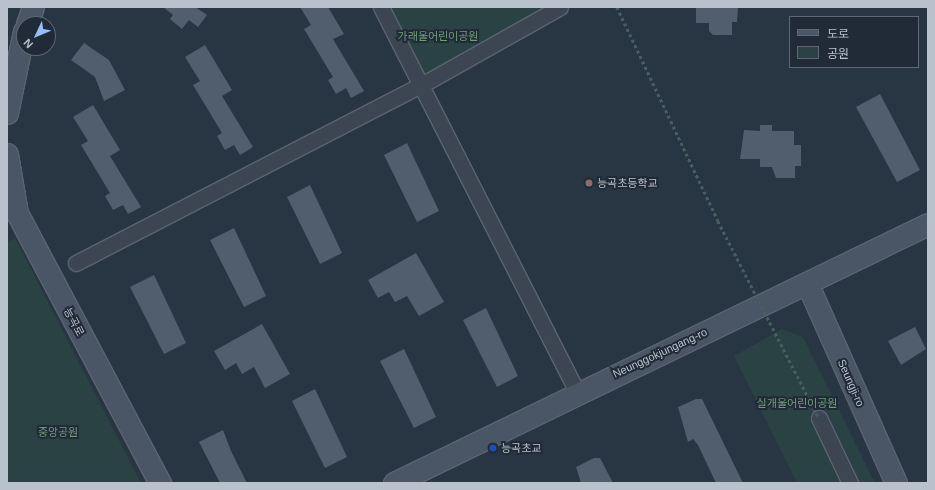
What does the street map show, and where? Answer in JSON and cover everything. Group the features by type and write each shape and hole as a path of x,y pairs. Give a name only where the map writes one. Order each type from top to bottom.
{"street":[{"path":"381,7 423,84 578,392"},
{"path":"76,263 423,84 560,7"},
{"path":"7,114 19,56"},
{"name":"능곡로","path":"7,154 12,215 160,483"},
{"name":"Neunggokjungang-ro","path":"394,483 578,392 928,224"},
{"name":"Seungji-ro","path":"807,283 896,483"},
{"path":"819,418 850,483"}],"path":[{"path":"617,7 718,221 819,418"}],"green space":[{"name":"가래울어린이공원","path":"387,7 556,7 426,77"},
{"name":"중앙공원","path":"15,238 141,483 7,483 7,242"},
{"name":"실개울어린이공원","path":"782,329 803,337 875,483 797,483 734,356"}],"building":[{"path":"163,7 195,7 207,15 198,27 189,20 182,29 170,19 173,15"},
{"path":"300,7 328,7 344,34 333,39 364,91 351,98 346,88 336,94 328,80 333,77 304,29 311,25"},
{"path":"696,7 738,7 737,22 732,22 732,35 713,35 709,31 709,23 696,23"},
{"path":"84,43 109,60 125,90 104,101 95,77 71,60"},
{"path":"205,45 232,90 222,96 253,147 240,155 234,145 225,150 217,136 222,133 193,85 200,81 185,57"},
{"path":"880,94 920,170 897,182 856,107"},
{"path":"93,105 120,150 110,156 141,207 128,214 123,205 113,210 105,196 110,193 81,145 88,141 73,117"},
{"path":"760,125 772,125 772,131 794,131 794,145 801,145 801,166 795,166 795,178 776,178 772,167 760,167 760,159 740,159 744,130 760,131"},
{"path":"407,143 439,211 417,222 384,155"},
{"path":"310,185 342,253 320,264 287,197"},
{"path":"234,228 266,296 244,307 210,240"},
{"path":"416,253 444,302 419,316 407,296 395,302 389,292 378,298 368,280"},
{"path":"154,275 186,343 164,354 130,287"},
{"path":"486,308 518,376 497,387 463,320"},
{"path":"262,324 290,374 265,388 254,367 242,374 236,363 225,370 214,351"},
{"path":"915,327 926,349 901,365 888,341"},
{"path":"404,349 436,417 414,428 380,361"},
{"path":"315,389 347,457 325,468 292,401"},
{"path":"696,399 702,399 743,483 716,483 698,445 693,439 688,442 678,407"},
{"path":"223,430 231,451 247,483 220,483 199,442"},
{"path":"594,458 600,458 613,483 581,483 576,467"}],"place":[{"name":"능곡초등학교","path":"589,183"},
{"name":"능곡초교","path":"493,448"}]}
